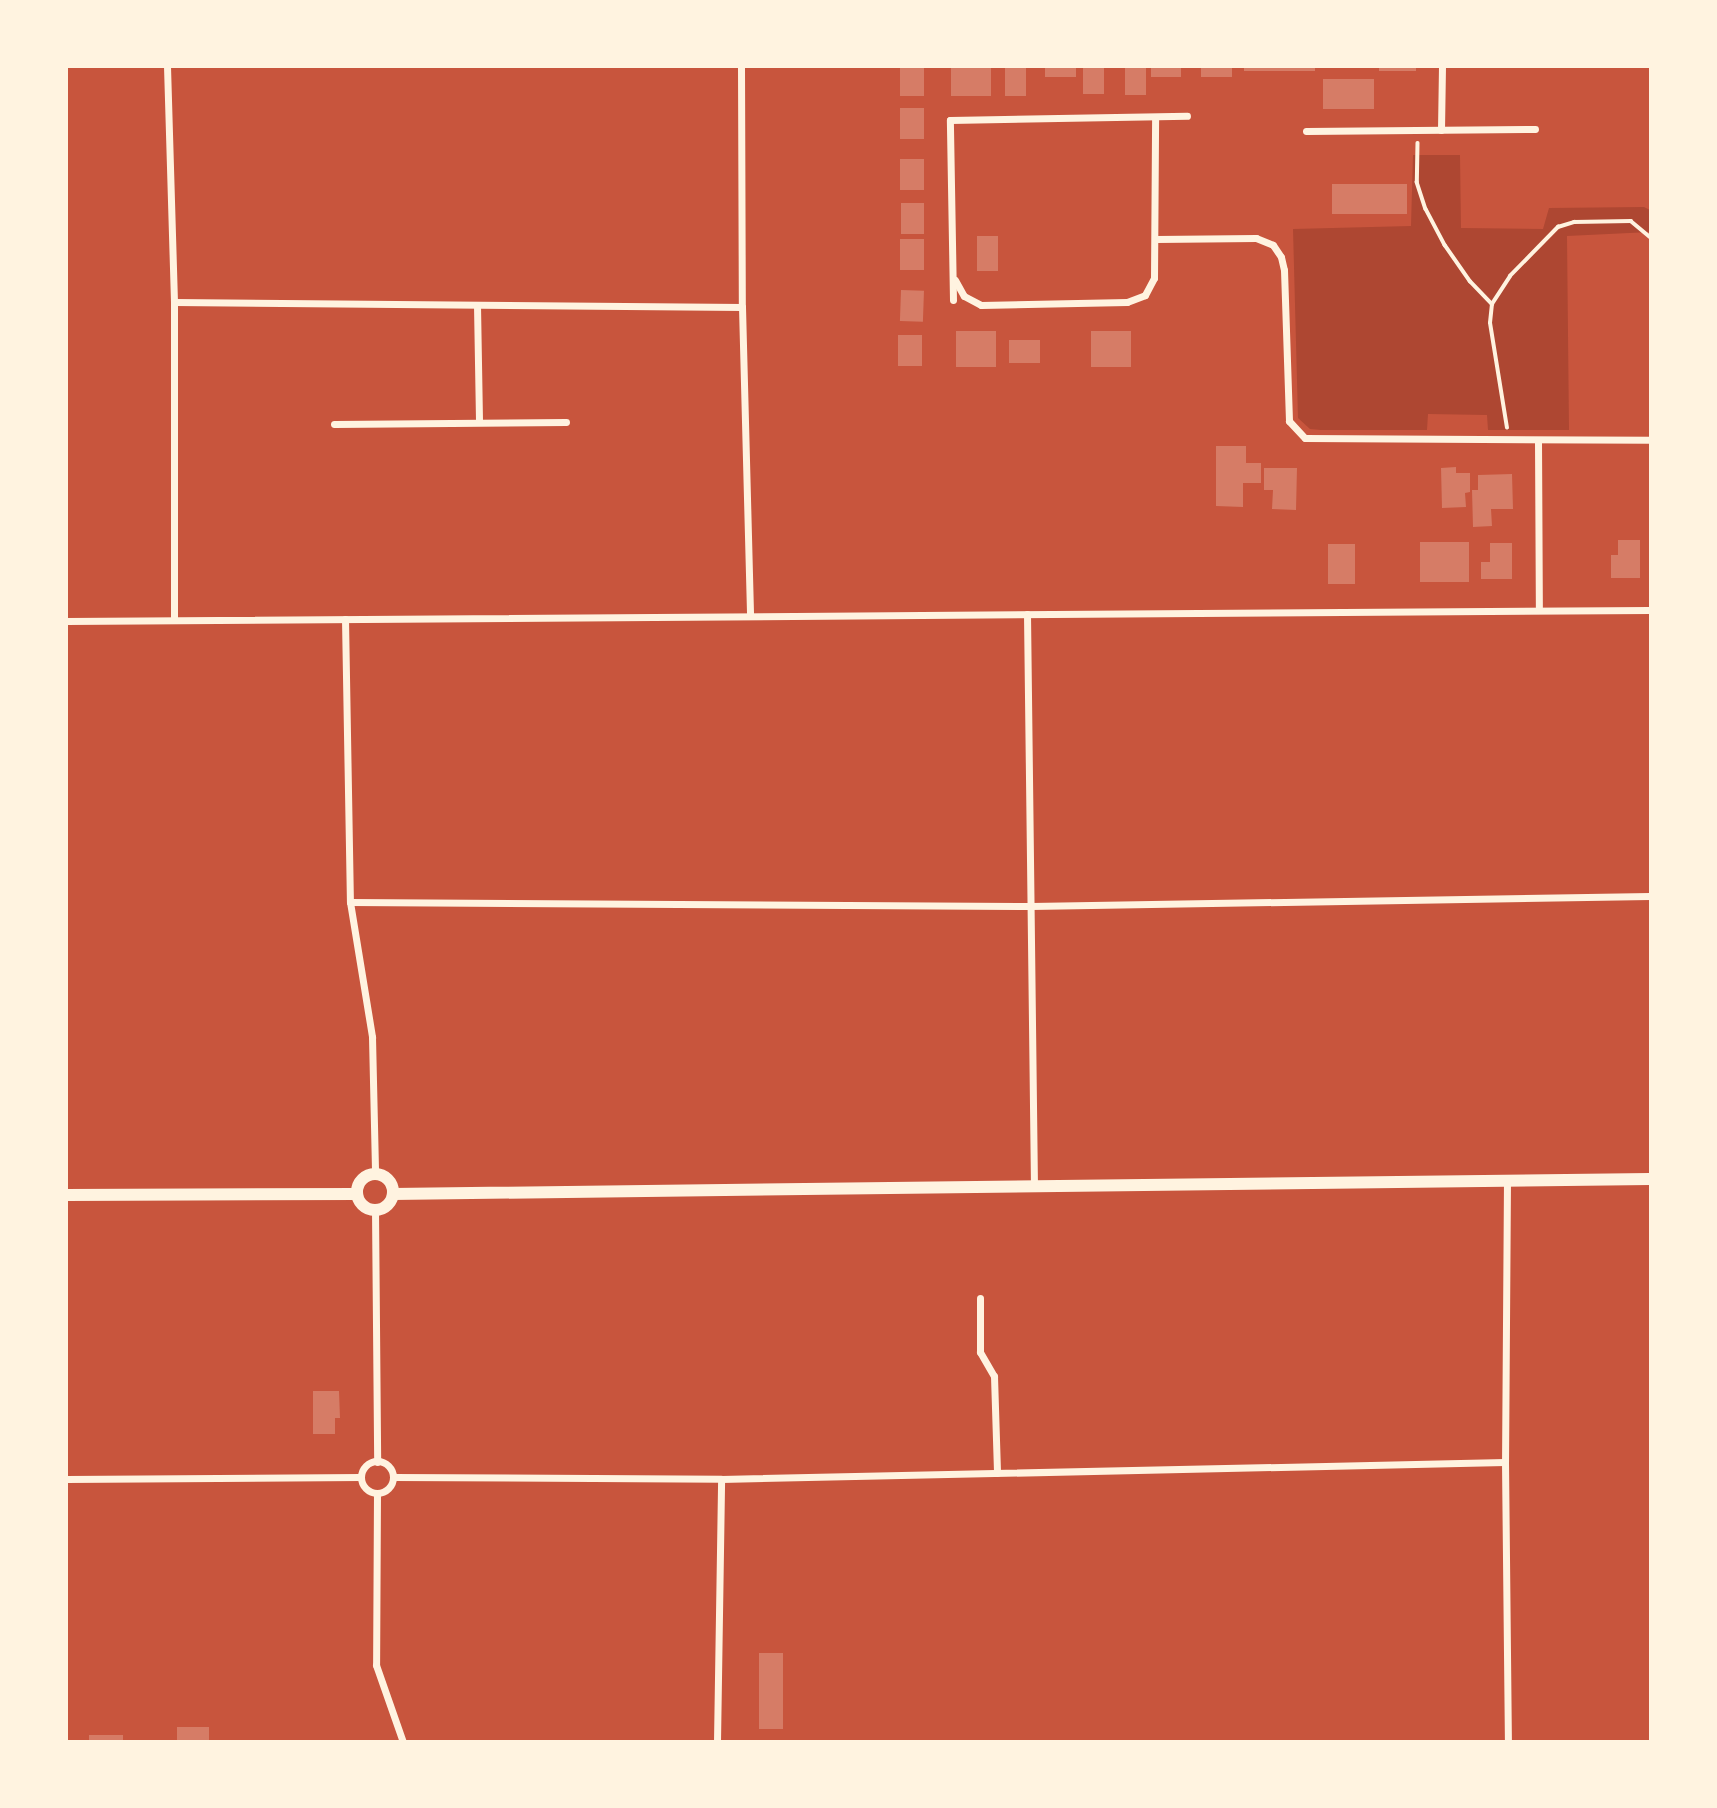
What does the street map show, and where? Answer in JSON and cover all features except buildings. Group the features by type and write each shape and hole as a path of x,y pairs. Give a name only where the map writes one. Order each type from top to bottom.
{"street":[{"path":"167,66 174,302 174,620"},
{"path":"741,66 742,307 750,616"},
{"path":"1441,130 1442,66"},
{"path":"953,300 950,120 1187,116"},
{"path":"953,277 964,296 981,305 1128,302 1145,295 1154,278 1155,117"},
{"path":"1306,131 1535,129"},
{"path":"1156,239 1256,238 1273,245 1281,257 1284,270 1289,421 1305,438 1650,440"},
{"path":"174,302 742,307"},
{"path":"477,304 479,422"},
{"path":"334,424 566,422"},
{"path":"1538,441 1539,610"},
{"path":"66,621 1650,610"},
{"path":"1027,614 1034,1185"},
{"path":"345,619 350,902 372,1037 374,1174"},
{"path":"350,902 1031,906 1650,896"},
{"path":"374,1174 388,1180 393,1194 387,1205 375,1210 363,1205 357,1194 361,1180 374,1174"},
{"path":"1507,1179 1505,1462 1508,1741"},
{"path":"393,1194 1650,1179"},
{"path":"66,1195 357,1194"},
{"path":"375,1210 377,1462"},
{"path":"979,1298 979,1352 994,1376 997,1473"},
{"path":"377,1462 390,1467 393,1478 389,1487 377,1493 366,1489 361,1477 367,1465 377,1462"},
{"path":"393,1478 721,1479 1505,1462"},
{"path":"66,1479 361,1477"},
{"path":"717,1741 721,1479"},
{"path":"377,1493 376,1665 403,1741"}],"path":[{"path":"1419,130 1417,182 1426,209 1445,245 1470,281 1492,304"},
{"path":"1509,440 1490,323 1492,304 1510,276 1558,227 1574,222 1631,222 1650,237"}],"shaded area":[{"path":"1413,155 1460,155 1461,228 1543,229 1549,208 1644,207 1650,210 1650,232 1567,236 1569,430 1488,430 1487,415 1428,414 1427,430 1310,429 1298,418 1293,229 1411,226"}]}
